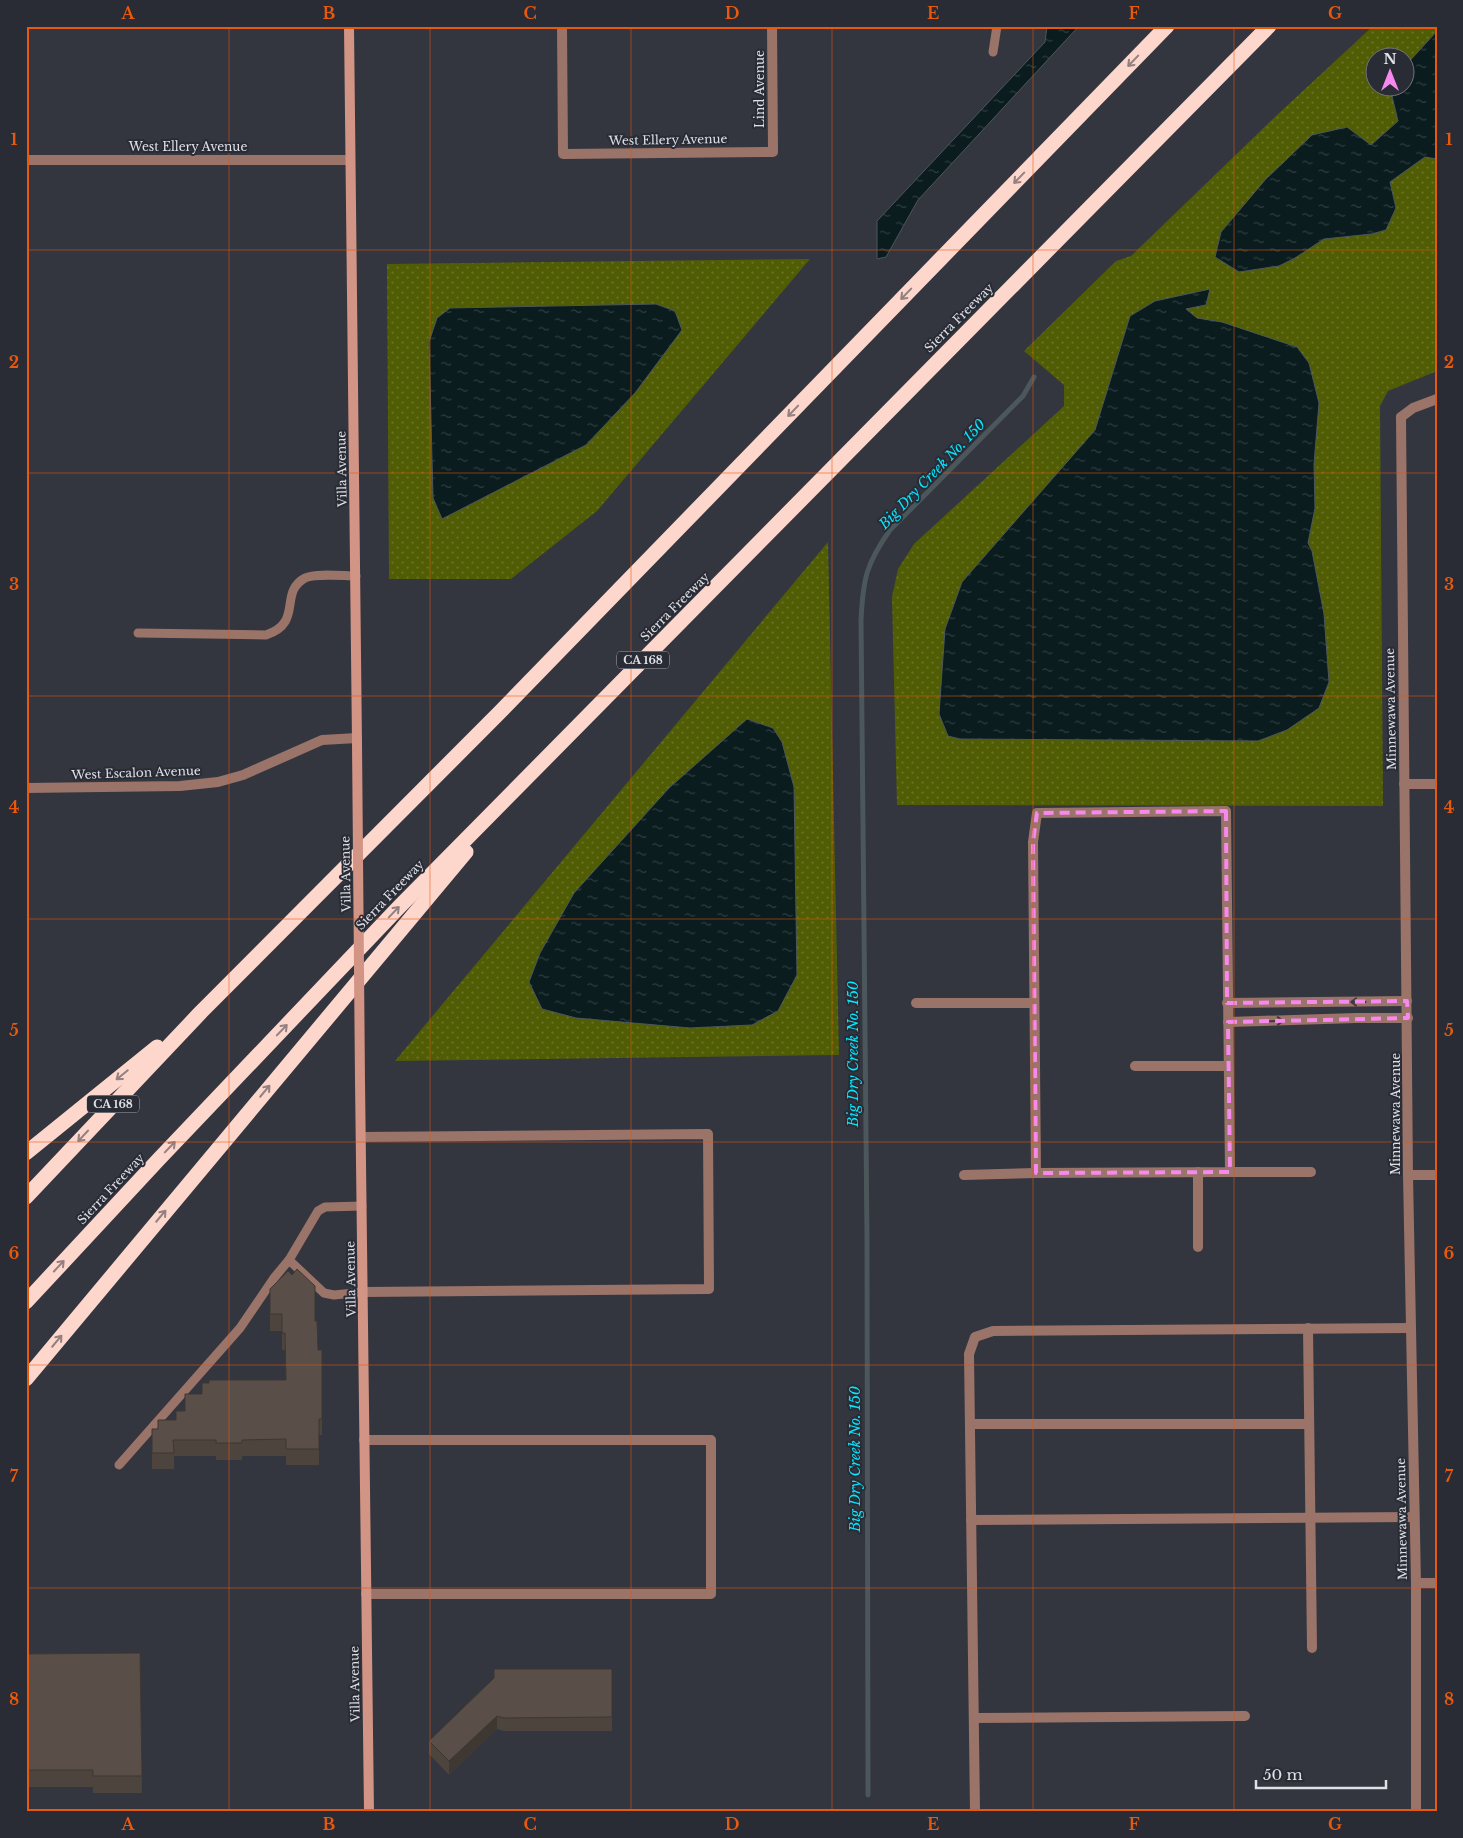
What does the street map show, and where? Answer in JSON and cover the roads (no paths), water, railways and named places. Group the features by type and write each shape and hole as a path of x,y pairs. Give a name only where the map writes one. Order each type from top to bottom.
{"highway":[{"name":"CA 168","path":"26,1197 201,1012 507,705 1167,26"},
{"name":"Sierra Freeway","path":"26,1302 359,949 1269,26"},
{"path":"26,1379 533,772"},
{"path":"26,1152 201,1012"}],"main road":[{"name":"Villa Avenue","path":"349,26 369,1812"}],"street":[{"name":"West Ellery Avenue","path":"562,26 563,154 773,152"},
{"name":"Lind Avenue","path":"772,26 773,152"},
{"name":"West Ellery Avenue","path":"26,160 350,160"},
{"name":"Minnewawa Avenue","path":"1416,1812 1416,1583 1408,1175 1401,417 1413,408 1437,398"},
{"name":"West Escalon Avenue","path":"26,788 180,786 218,782 243,775 322,740 358,740"},
{"path":"1404,784 1437,784"},
{"path":"1036,1174 1033,842 1037,813 1226,811 1230,1172"},
{"path":"1227,1002 1407,1001"},
{"path":"1320,1002 1320,1019"},
{"path":"916,1003 1034,1003"},
{"path":"1228,1022 1408,1018"},
{"path":"1136,1066 1228,1066"},
{"path":"361,1137 708,1134 709,1289 364,1292"},
{"path":"1198,1172 1198,1247"},
{"path":"964,1175 1311,1172"},
{"path":"1408,1175 1437,1175"},
{"path":"1308,1328 1312,1648"},
{"path":"975,1812 969,1354 975,1336 994,1331 1411,1328"},
{"path":"970,1424 1308,1424"},
{"path":"364,1440 711,1440 711,1594 366,1594"},
{"path":"971,1520 1414,1517"},
{"path":"1416,1583 1437,1583"},
{"path":"974,1718 1245,1716"}],"lane":[{"path":"994,52 997,26"},
{"path":"138,633 266,635 275,632 288,620 292,593 305,578 314,576 356,576"},
{"path":"118,1465 240,1328 274,1278 289,1260 318,1211 325,1207 362,1206"},
{"path":"289,1260 324,1293 334,1295 364,1292"}],"water":[{"path":"1047,26 1079,26 918,200 886,257 877,259 877,221 1045,42"},
{"path":"1437,31 1437,159 1425,157 1390,182 1396,208 1386,230 1372,234 1324,239 1279,266 1239,272 1215,257 1221,232 1265,180 1312,135 1347,127 1371,145 1398,121 1392,98 1416,98 1416,54"},
{"path":"1210,289 1206,305 1186,309 1197,318 1222,322 1297,347 1309,363 1319,403 1314,464 1315,508 1308,543 1312,551 1324,614 1329,682 1319,708 1287,730 1258,741 960,739 948,736 939,714 945,629 962,582 1095,430 1130,316 1155,301"},
{"path":"656,304 675,311 682,330 635,393 586,445 442,519 433,498 429,342 437,318 450,308"},
{"path":"747,719 773,728 782,742 794,787 797,975 778,1011 752,1025 690,1028 576,1018 542,1009 529,982 540,953 574,893 669,788"}],"waterway":[{"name":"Big Dry Creek No. 150","path":"868,1795 867,1238 861,620 863,593 867,572 890,530 1023,396 1034,377"}]}
